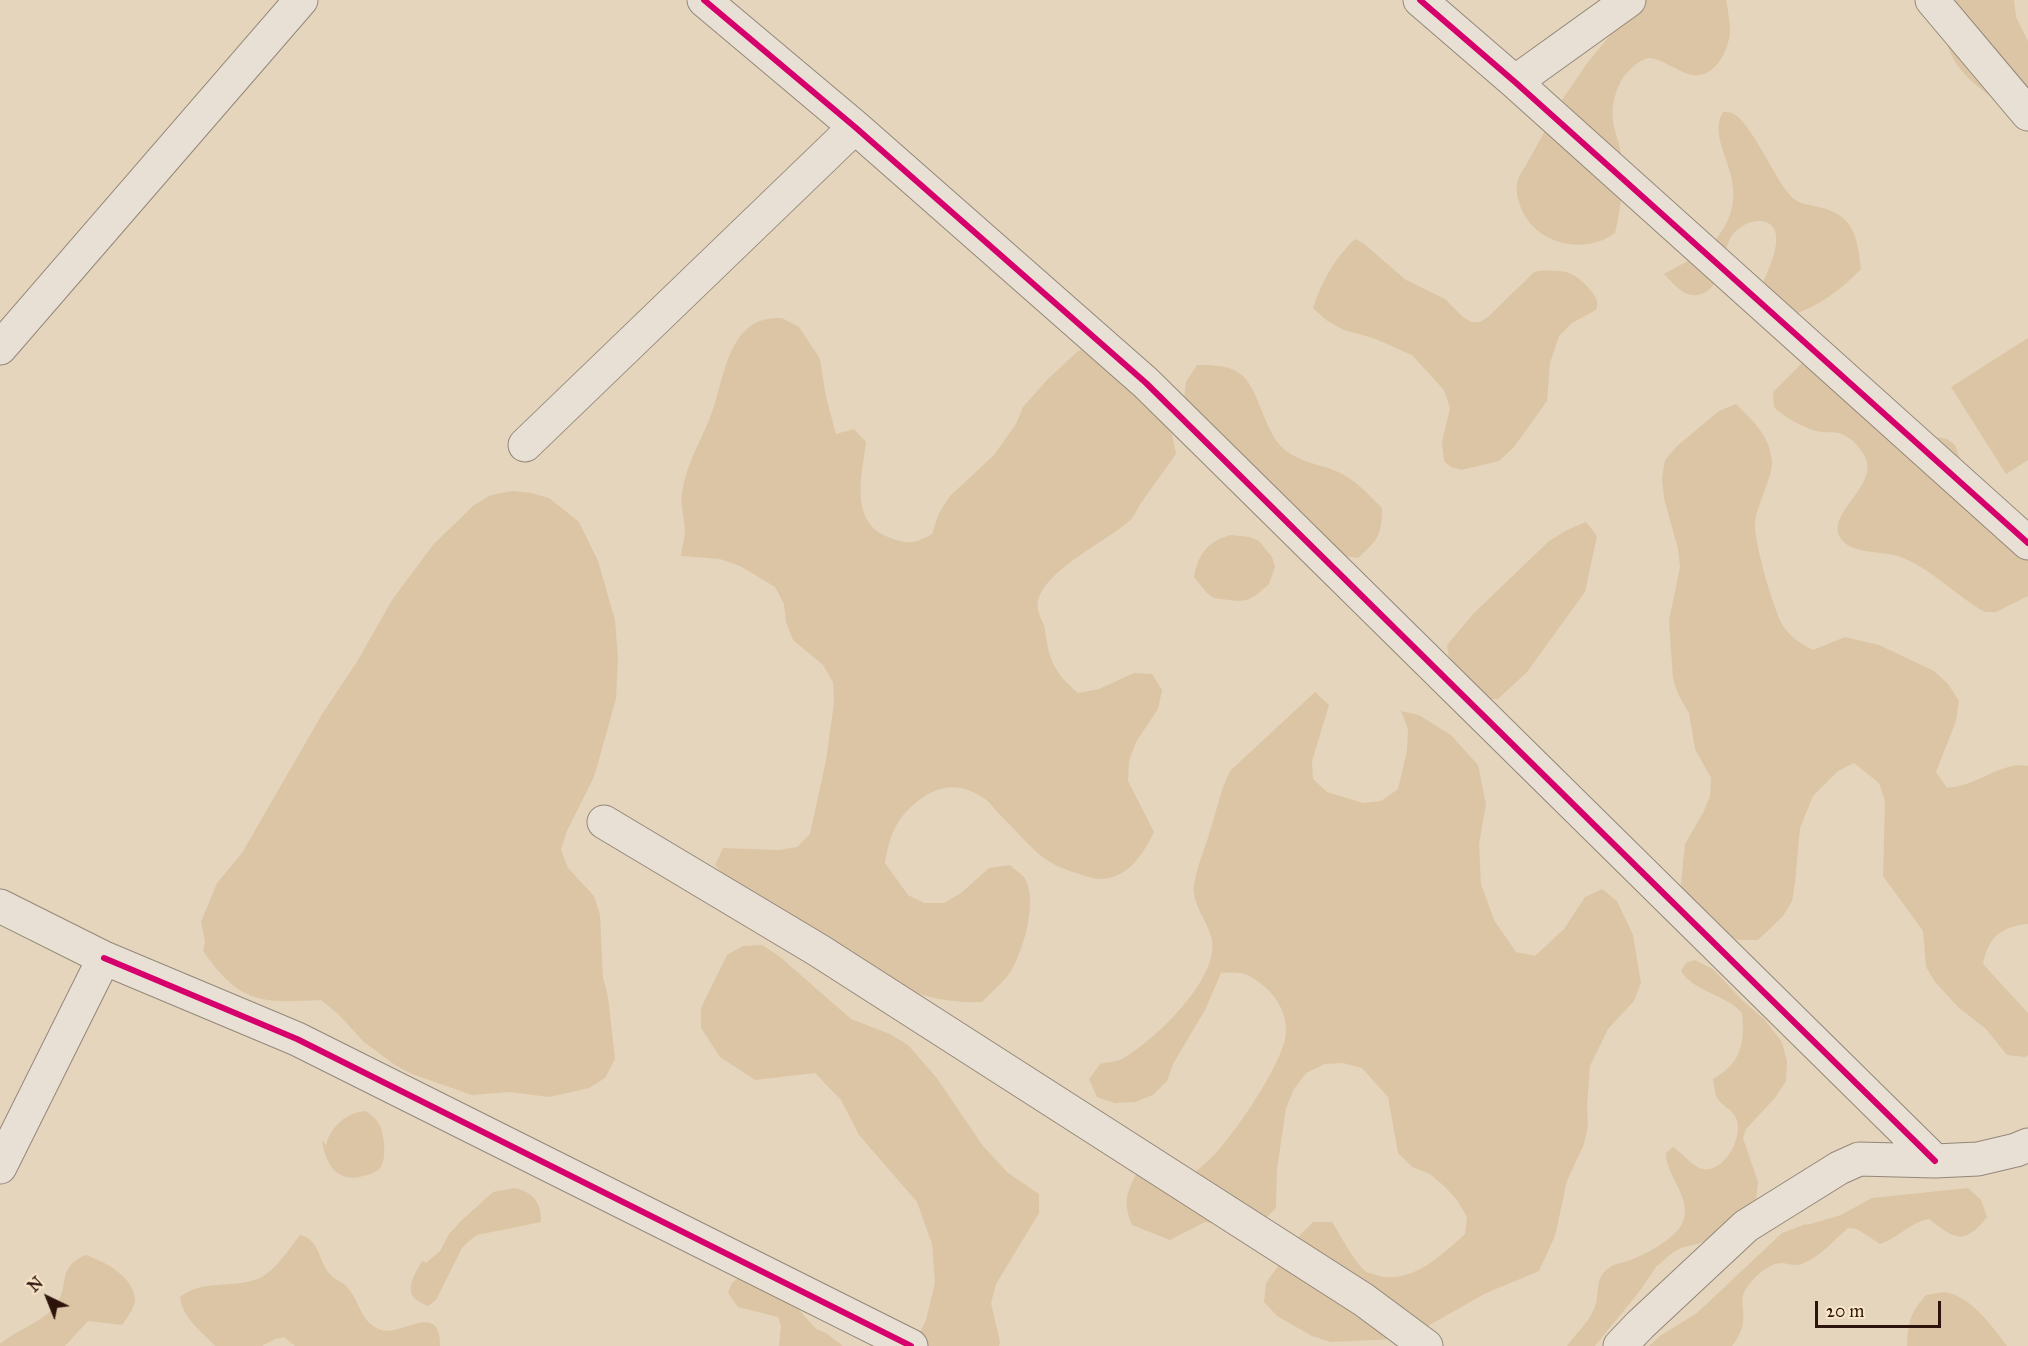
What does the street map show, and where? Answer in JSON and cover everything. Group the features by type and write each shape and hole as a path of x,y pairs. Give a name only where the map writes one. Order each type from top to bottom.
{"street":[{"path":"0,348 301,0"},
{"path":"704,0 855,127 1146,383 1935,1161"},
{"path":"1420,0 1515,82 2028,543"},
{"path":"1515,82 1629,0"},
{"path":"1932,0 2028,114"},
{"path":"525,444 855,127"},
{"path":"604,822 828,957 1354,1294 1426,1346"},
{"path":"0,906 104,958 297,1039 911,1346"},
{"path":"0,1167 104,958"},
{"path":"1620,1346 1746,1226 1839,1168 1859,1160 1978,1159 2028,1145"}],"shaded area":[{"path":"1639,0 1726,0 1730,27 1728,44 1715,67 1701,75 1687,74 1659,60 1647,58 1632,67 1624,76 1613,103 1622,174 1615,233 1588,244 1573,245 1559,242 1534,228 1525,216 1518,197 1518,179 1562,100 1588,62"},
{"path":"1943,0 2014,0 2016,17 2028,41 2028,117 1986,93 1963,72 1947,45"},
{"path":"1723,112 1732,113 1747,127 1792,198 1837,214 1851,227 1855,236 1861,269 1828,297 1810,308 1789,316 1761,288 1776,243 1773,227 1762,221 1748,223 1734,233 1728,244 1717,279 1706,292 1698,295 1688,294 1679,289 1664,274 1694,258 1711,245 1726,224 1733,205 1733,187 1720,139 1719,125"},
{"path":"1355,239 1363,243 1406,280 1445,299 1464,318 1472,322 1480,322 1488,317 1534,272 1569,273 1593,293 1597,302 1596,310 1572,323 1559,336 1550,363 1547,401 1514,447 1499,461 1461,470 1451,467 1444,461 1442,442 1450,408 1444,390 1412,355 1373,338 1344,330 1326,320 1313,308 1330,270"},
{"path":"772,318 782,318 799,327 820,359 826,397 836,434 854,429 866,442 861,483 863,509 876,530 895,540 911,542 932,534 939,513 950,496 994,455 1016,424 1023,407 1078,351 1095,345 1149,404 1172,434 1176,454 1132,518 1064,567 1044,589 1037,604 1054,665 1063,679 1078,693 1099,689 1134,673 1152,674 1162,690 1158,709 1136,742 1129,761 1128,781 1154,832 1145,849 1126,871 1117,875 1098,879 1076,873 1057,866 1040,855 984,798 967,790 952,787 929,793 913,805 892,834 885,863 908,895 924,903 944,903 961,893 989,868 1010,865 1024,877 1030,898 1030,911 1020,951 1011,971 982,1002 943,1000 905,989 741,893 715,865 723,848 779,850 797,847 810,834 826,760 834,703 833,682 823,665 793,640 786,622 784,604 775,587 740,566 720,559 681,556 685,533 682,503 684,482 713,409 733,347 748,328 756,323"},
{"path":"2028,338 2028,460 2006,474 1951,387"},
{"path":"1803,362 1927,438 1947,439 1955,445 1962,464 2028,538 2028,596 1996,612 1985,612 1912,562 1894,555 1858,549 1843,542 1838,526 1841,516 1862,486 1867,464 1863,453 1849,438 1835,432 1809,429 1789,419 1774,407 1773,392"},
{"path":"1197,365 1225,367 1243,376 1250,384 1277,442 1285,450 1303,460 1343,474 1361,487 1382,508 1378,536 1358,558 1338,555 1213,432 1203,415 1184,399 1186,382"},
{"path":"1736,404 1760,430 1771,452 1772,467 1756,515 1755,531 1770,592 1787,631 1813,650 1845,637 1879,645 1934,671 1948,684 1959,701 1956,721 1936,772 1947,788 1966,784 2004,768 2028,766 2028,924 2010,927 1997,935 1988,947 1983,964 2028,1013 2028,1055 2025,1057 2007,1055 1986,1029 1958,1007 1935,982 1926,967 1923,931 1883,876 1885,801 1879,783 1854,763 1838,771 1813,796 1800,828 1792,901 1783,916 1758,940 1739,940 1707,928 1683,901 1681,883 1685,844 1710,796 1711,778 1695,749 1689,713 1679,696 1673,679 1669,620 1680,567 1678,549 1664,498 1662,478 1665,460 1677,446 1719,411"},
{"path":"512,491 549,498 579,522 598,561 615,620 618,659 616,699 594,777 567,831 561,850 568,868 594,896 600,915 603,978 608,997 615,1059 605,1078 589,1088 549,1097 510,1092 472,1095 412,1074 395,1065 364,1042 337,1013 321,1000 267,1000 241,991 216,968 203,951 205,941 201,922 217,883 242,853 321,716 358,660 392,600 433,545 474,505 491,495"},
{"path":"1586,522 1597,536 1585,592 1527,672 1498,699 1472,699 1450,666 1447,645 1474,613 1548,542 1565,531"},
{"path":"1231,535 1250,537 1259,541 1272,557 1275,567 1269,584 1247,600 1214,598 1194,577 1198,562 1205,550 1216,541"},
{"path":"1315,692 1329,705 1312,761 1313,779 1327,792 1363,803 1381,801 1398,789 1407,750 1408,729 1401,711 1419,715 1451,735 1478,765 1486,804 1479,844 1481,884 1494,920 1516,952 1535,956 1564,929 1585,897 1602,889 1617,901 1633,935 1641,983 1634,1001 1608,1029 1590,1066 1588,1125 1584,1144 1567,1181 1555,1236 1539,1271 1484,1294 1414,1334 1394,1339 1331,1342 1312,1336 1277,1316 1264,1302 1266,1283 1300,1235 1313,1222 1332,1222 1364,1270 1389,1277 1401,1276 1425,1266 1465,1234 1467,1217 1457,1200 1430,1174 1412,1167 1398,1153 1388,1097 1362,1068 1343,1063 1325,1064 1306,1073 1294,1089 1286,1108 1277,1169 1276,1208 1263,1221 1244,1228 1205,1222 1170,1240 1132,1225 1127,1209 1127,1197 1134,1178 1138,1170 1159,1165 1195,1172 1219,1150 1261,1090 1279,1057 1286,1030 1281,1007 1271,993 1251,977 1241,973 1221,973 1205,1010 1173,1064 1167,1081 1153,1095 1135,1102 1115,1103 1097,1097 1089,1079 1100,1064 1122,1059 1151,1038 1182,1007 1205,973 1211,956 1212,940 1195,899 1194,884 1224,786 1230,771"},
{"path":"762,945 779,956 851,1019 890,1034 908,1045 936,1077 983,1146 1008,1173 1039,1194 1039,1213 996,1284 991,1303 999,1346 918,1346 918,1337 926,1320 935,1283 932,1244 917,1202 859,1135 841,1100 815,1073 755,1080 720,1057 701,1028 701,1008 727,955 743,946"},
{"path":"1695,960 1713,969 1742,1000 1764,1019 1782,1042 1787,1062 1786,1081 1775,1098 1746,1129 1743,1138 1758,1182 1756,1201 1719,1235 1681,1248 1656,1267 1639,1292 1595,1346 1567,1346 1591,1314 1596,1303 1599,1282 1604,1272 1614,1265 1653,1249 1681,1226 1684,1219 1684,1202 1670,1170 1666,1153 1673,1147 1695,1166 1711,1169 1725,1159 1735,1143 1738,1126 1736,1118 1717,1098 1713,1079 1730,1066 1739,1052 1743,1034 1742,1013 1727,1001 1702,989 1687,978 1681,971 1686,963"},
{"path":"365,1111 381,1128 384,1160 380,1168 374,1172 354,1178 346,1177 339,1174 329,1164 322,1140 326,1145 328,1138 340,1122 352,1114"},
{"path":"514,1188 526,1192 535,1199 540,1209 541,1222 477,1235 462,1248 436,1300 428,1306 414,1298 411,1293 412,1281 422,1261 426,1263 440,1251 449,1234 493,1192"},
{"path":"1968,1188 1981,1200 1987,1217 1965,1236 1953,1235 1929,1219 1916,1223 1880,1244 1857,1229 1848,1228 1810,1260 1798,1265 1777,1264 1754,1278 1743,1295 1743,1324 1732,1346 1649,1346 1660,1336 1697,1313 1782,1233 1841,1215 1872,1198"},
{"path":"300,1235 315,1245 329,1273 351,1291 364,1316 372,1325 388,1331 417,1323 431,1323 439,1334 440,1346 295,1346 284,1337 262,1346 216,1346 213,1344 188,1317 180,1297 199,1288 241,1283 262,1277 278,1263"},
{"path":"85,1255 116,1271 133,1291 134,1305 122,1325 88,1321 65,1346 0,1346 6,1339 50,1312 60,1299 70,1266"},
{"path":"746,1271 775,1283 816,1329 826,1333 843,1346 779,1346 781,1326 778,1317 738,1307 728,1293 732,1283"},
{"path":"1944,1292 1954,1294 1971,1305 2007,1346 1907,1346 1909,1324 1916,1307 1926,1295"}],"cycle path":[{"path":"704,0 855,127 1146,383 1935,1161"},
{"path":"1420,0 1515,82 2028,543"},
{"path":"104,958 297,1039 911,1346"}]}
